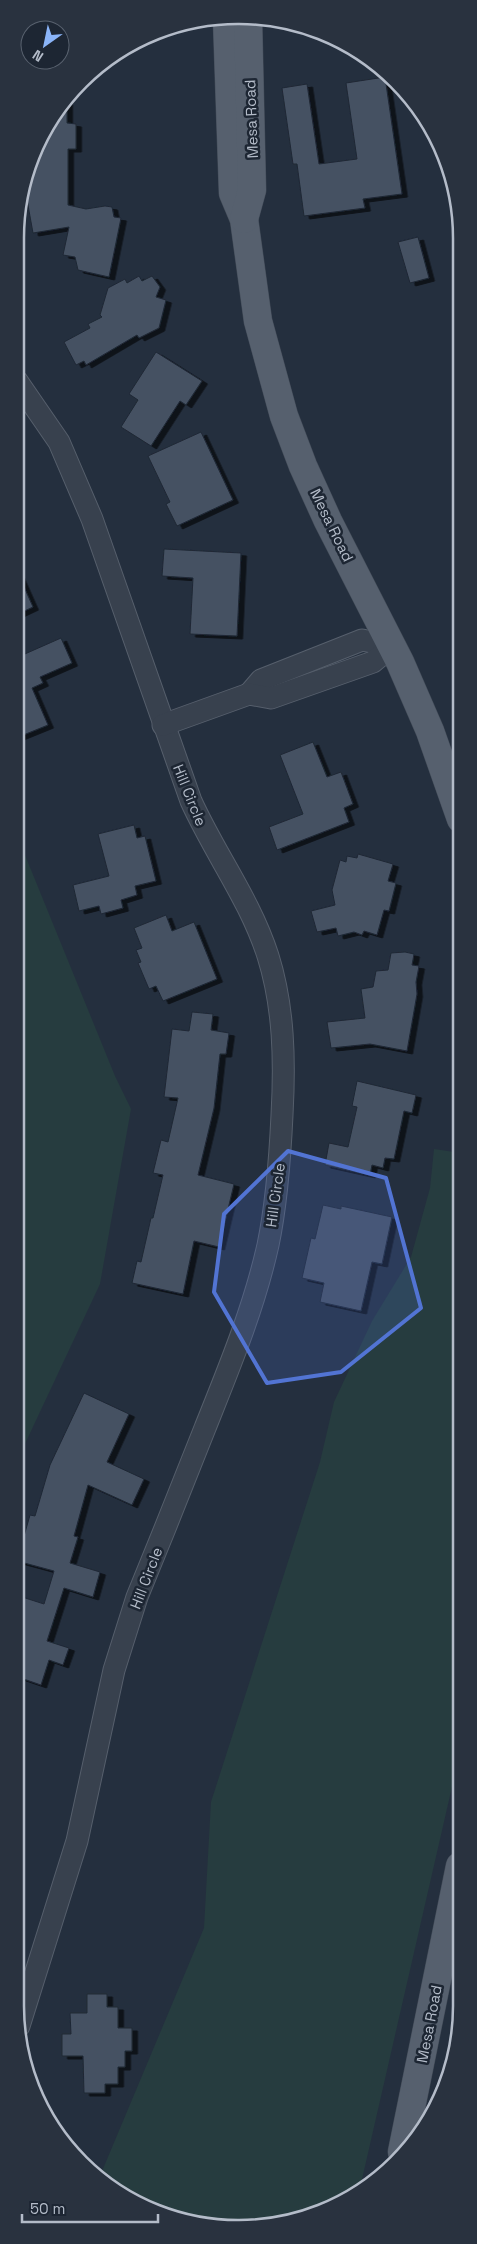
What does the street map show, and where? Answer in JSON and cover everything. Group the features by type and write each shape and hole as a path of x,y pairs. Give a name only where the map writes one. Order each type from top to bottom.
{"main road":[{"name":"Mesa Road","path":"227,24 233,193 244,219 258,321 284,416 303,466 328,521 392,646 430,731 453,796"},
{"name":"Mesa Road","path":"244,219 252,190 248,24"},
{"name":"Mesa Road","path":"404,2142 453,1901"}],"street":[{"name":"Hill Circle","path":"24,391 59,442 75,476 163,725 204,830 240,890 255,921 268,956 276,991 282,1031 284,1064 277,1192 268,1244 243,1332 137,1597 125,1634 108,1697 77,1841 24,2010"},
{"path":"163,725 249,694 261,680 362,640 392,646"},
{"path":"249,694 271,698 373,662 392,646"},
{"path":"310,660 318,681"}],"highlighted area":[{"path":"288,1151 386,1178 421,1308 341,1372 267,1383 214,1292 224,1214"}],"green space":[{"path":"24,853 115,1076 131,1109 100,1284 24,1446"},
{"path":"434,1149 453,1152 453,1783 362,2181 321,2204 280,2216 253,2220 224,2220 183,2213 144,2198 119,2184 102,2171 204,1928 211,1802 320,1462 334,1402 372,1321 411,1257 430,1188"}],"building":[{"path":"381,78 386,83 402,194 363,199 365,208 304,216 297,164 293,164 282,88 307,84 319,164 357,159 346,83"},
{"path":"67,109 67,123 76,124 76,149 68,149 68,205 86,209 105,206 112,207 114,217 121,218 109,277 78,270 75,257 63,255 69,227 33,233 27,201 31,183 40,156"},
{"path":"418,237 429,278 410,283 398,242"},
{"path":"139,276 142,281 152,276 160,287 156,297 166,300 159,328 139,338 137,335 86,365 84,361 76,365 64,342 90,328 88,324 102,317 100,315 108,288 125,279 127,283"},
{"path":"156,352 202,381 186,405 180,401 151,446 121,427 138,400 129,394"},
{"path":"201,432 233,500 177,526 166,504 170,502 148,456"},
{"path":"164,549 241,553 237,636 190,634 193,578 162,576"},
{"path":"24,587 33,607 24,611"},
{"path":"61,638 72,663 40,677 43,683 32,688 48,725 24,735 24,654"},
{"path":"313,742 327,777 341,772 353,804 344,808 349,822 277,850 269,827 303,814 280,755"},
{"path":"134,825 137,838 145,836 156,881 135,886 137,895 121,900 123,908 101,914 99,906 79,911 73,885 109,876 98,834"},
{"path":"358,854 393,864 388,881 396,883 389,911 384,910 377,935 364,931 362,935 354,932 338,936 336,928 317,932 311,911 335,905 332,890 340,860 346,862 347,856 357,858"},
{"path":"166,915 172,931 194,922 217,979 163,1001 156,986 149,989 138,963 141,962 136,950 142,948 134,928"},
{"path":"405,952 414,954 412,965 419,966 416,982 417,994 407,1051 370,1044 331,1048 327,1022 365,1018 361,989 373,987 376,971 388,970 391,953"},
{"path":"192,1012 213,1014 211,1030 229,1033 226,1054 220,1054 214,1108 198,1175 234,1184 219,1247 194,1241 183,1294 132,1283 137,1261 141,1262 163,1175 153,1173 161,1140 168,1142 178,1098 164,1097 172,1029 189,1031"},
{"path":"357,1081 416,1095 412,1113 404,1111 394,1159 385,1158 383,1168 372,1165 370,1175 325,1165 329,1143 348,1147 357,1107 352,1106"},
{"path":"323,1205 341,1209 341,1206 392,1217 382,1264 372,1262 361,1311 320,1302 324,1283 302,1278 311,1238 315,1239"},
{"path":"84,1393 129,1414 107,1462 144,1479 132,1505 88,1485 74,1536 78,1537 70,1563 100,1572 93,1597 64,1588 47,1641 69,1648 63,1665 49,1660 41,1685 24,1679 24,1598 44,1604 54,1571 24,1563 24,1536 30,1515 35,1516 50,1465"},
{"path":"87,1994 107,1994 107,2007 118,2007 118,2028 132,2028 132,2051 125,2051 125,2067 118,2067 118,2084 105,2084 105,2093 84,2093 83,2056 62,2056 62,2034 71,2034 70,2013 87,2013"}]}
